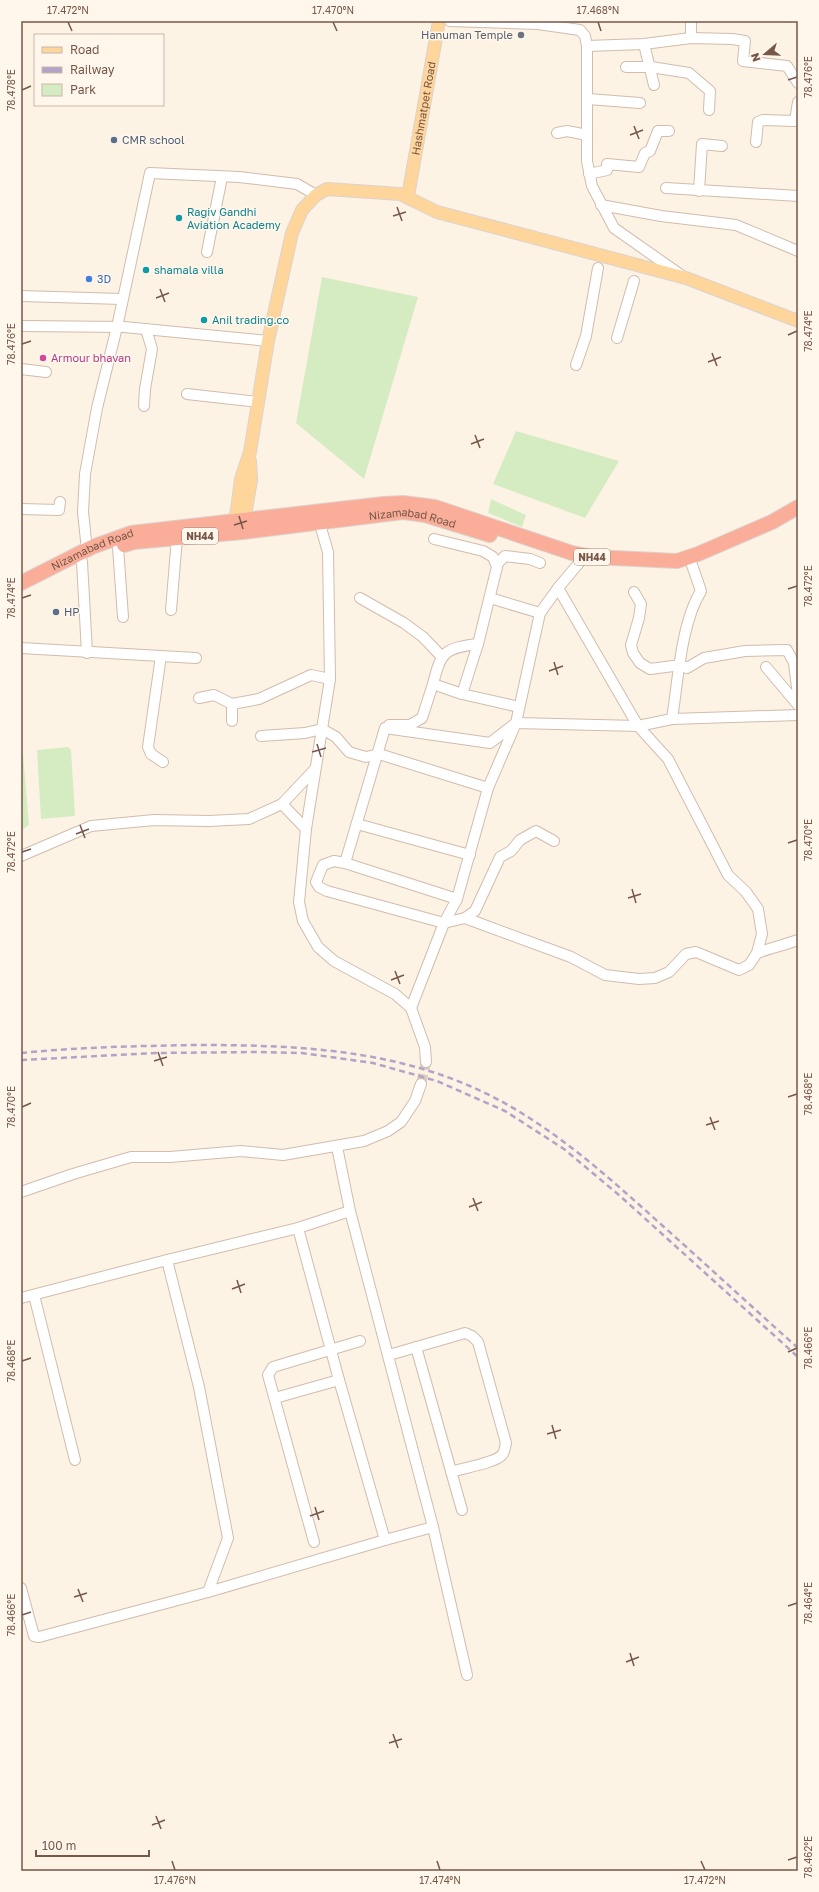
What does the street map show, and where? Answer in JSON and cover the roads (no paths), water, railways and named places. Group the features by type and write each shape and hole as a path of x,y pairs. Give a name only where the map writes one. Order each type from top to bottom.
{"highway":[{"name":"Nizamabad Road","path":"21,583 84,556 134,542 226,533 240,524 383,504 403,503 436,507 572,553 593,557 677,561 698,554 772,522 798,507"},
{"name":"Nizamabad Road","path":"21,594 84,556 92,547 132,533 240,524 318,521 403,512 425,515 579,563 663,567 692,565 737,548 798,515"}],"main road":[{"name":"Hashmatpet Road","path":"404,195 436,21"},
{"name":"Hashmatpet Road","path":"404,195 439,21"},
{"path":"240,524 241,479 250,452 268,341 292,233 297,218 316,195 327,189 404,195 437,212 686,278 798,321"}],"street":[{"path":"450,21 538,24 580,30 585,36 587,46 587,134 589,174 601,206 614,228 686,278"},
{"path":"691,21 691,38"},
{"path":"587,46 644,44 691,38 732,39 745,41 743,62 787,66 798,82"},
{"path":"644,44 654,86"},
{"path":"626,67 650,66 689,73 710,90 709,110"},
{"path":"588,99 640,103"},
{"path":"756,142 758,122 763,120 795,121 798,102"},
{"path":"557,133 567,131 587,134"},
{"path":"589,174 607,170 607,164 639,167 645,153 650,150 658,131 669,131"},
{"path":"699,191 702,144 722,146"},
{"path":"88,653 83,512 84,474 97,408 117,327 150,173 239,177 297,184 316,195"},
{"path":"207,252 222,177"},
{"path":"666,188 798,196"},
{"path":"601,206 660,216 736,225 798,251"},
{"path":"576,365 586,336 598,268"},
{"path":"617,338 634,281"},
{"path":"21,296 122,299"},
{"path":"21,326 117,327 268,341"},
{"path":"144,406 145,388 152,349 146,329"},
{"path":"21,369 46,372"},
{"path":"187,394 259,402"},
{"path":"21,509 59,510 60,502"},
{"path":"318,521 328,552 330,679 306,828 299,902 303,921 318,948 334,961 395,994 411,1008 425,1046 426,1062"},
{"path":"171,610 177,538"},
{"path":"434,538 483,551 494,557 497,567"},
{"path":"118,547 123,617"},
{"path":"462,694 478,644 498,563 505,556 530,559 540,563"},
{"path":"411,1008 444,923 457,899 488,788 516,723 540,613 579,563"},
{"path":"672,719 681,665 684,635 696,599 701,591 692,565"},
{"path":"465,918 571,957 605,975 639,979 655,978 669,972 686,954 696,952 739,970 749,965 757,953 762,934 758,910 746,892 728,875 668,759 638,726 558,588"},
{"path":"634,592 641,604 640,618 631,645 632,653 640,662 650,669 681,665 687,668 704,658 744,651 787,650 794,664 798,696"},
{"path":"360,598 416,632 442,657"},
{"path":"490,598 540,613"},
{"path":"385,728 393,724 410,725 422,718 439,661 442,657 455,647 478,644"},
{"path":"21,648 196,658"},
{"path":"161,656 148,747 151,754 163,762"},
{"path":"766,667 798,705"},
{"path":"199,698 214,695 232,704 259,699 311,675 330,679"},
{"path":"432,684 462,694 519,707"},
{"path":"232,704 232,721"},
{"path":"385,728 490,743 516,723 638,726 672,719 798,714"},
{"path":"345,863 379,754 385,728"},
{"path":"261,736 305,733 322,729 336,737 349,752 366,757 379,754 488,788"},
{"path":"21,856 91,826 154,820 209,821 249,819 282,804 315,770"},
{"path":"282,804 306,828"},
{"path":"357,824 470,855"},
{"path":"457,899 345,863 334,861 323,865 320,869 317,885 327,891 444,923 465,918 475,911 500,857 511,851 520,840 536,831 554,841"},
{"path":"757,953 775,946 785,945 798,940"},
{"path":"21,1192 73,1174 131,1157 170,1157 241,1151 283,1155 337,1147 364,1141 388,1131 401,1122 415,1101 421,1084"},
{"path":"337,1147 350,1211 433,1527 467,1675"},
{"path":"21,1298 298,1228 350,1211"},
{"path":"298,1228 339,1380 385,1540"},
{"path":"168,1260 199,1387 228,1538 208,1592"},
{"path":"34,1295 75,1460"},
{"path":"389,1355 465,1333 472,1336 478,1342 506,1443 502,1455 495,1460 452,1472"},
{"path":"314,1542 268,1375 273,1367 360,1341"},
{"path":"416,1347 462,1510"},
{"path":"275,1398 339,1380"},
{"path":"21,1588 34,1636 39,1637 208,1592 433,1527"}],"tunnel":[{"path":"421,1084 426,1062"}],"railway":[{"path":"21,1053 131,1046 238,1045 318,1049 357,1054 434,1072 471,1087 508,1105 550,1132 570,1147 646,1210 798,1348"},
{"path":"21,1060 156,1053 302,1053 373,1063 437,1081 505,1111 564,1149 619,1195 798,1357"}],"place":[{"name":"Hanuman Temple","path":"521,35"},
{"name":"CMR school","path":"114,140"},
{"name":"Ragiv Gandhi Aviation Academy","path":"179,218"},
{"name":"shamala villa","path":"146,270"},
{"name":"3D","path":"89,279"},
{"name":"Anil trading.co","path":"204,320"},
{"name":"Armour bhavan","path":"43,358"},
{"name":"HP","path":"56,612"}]}
